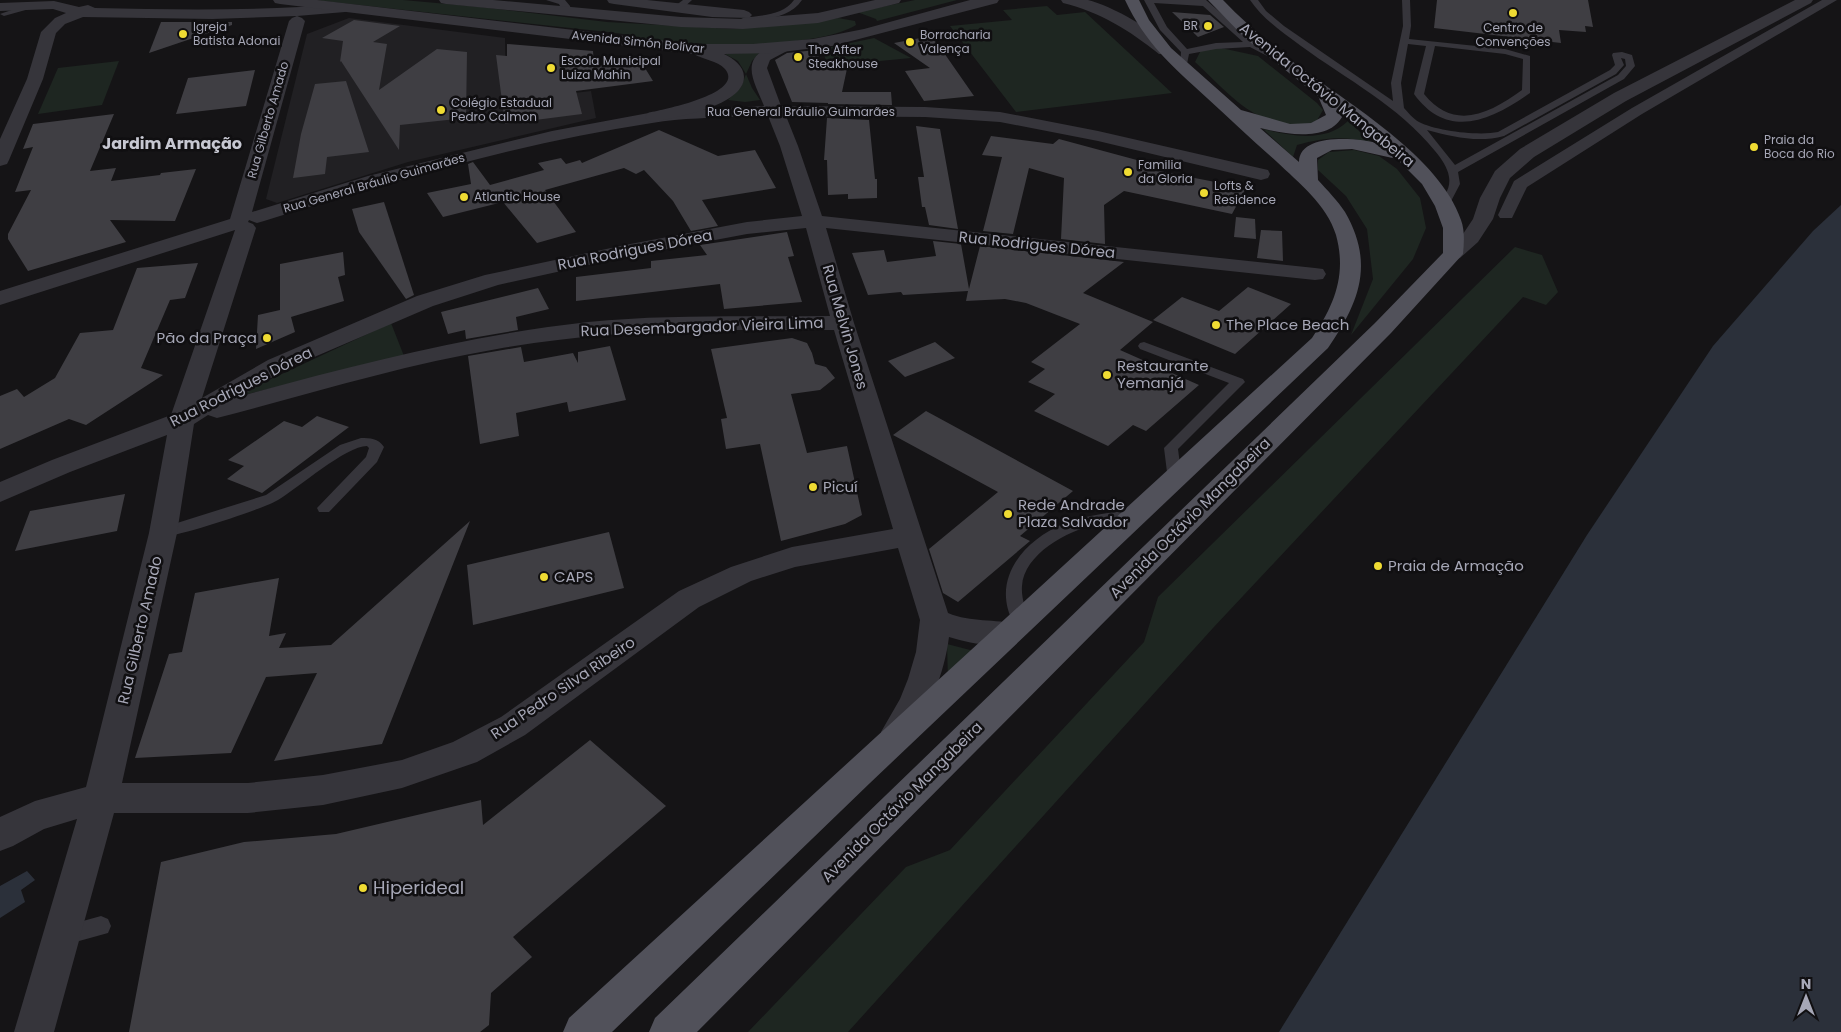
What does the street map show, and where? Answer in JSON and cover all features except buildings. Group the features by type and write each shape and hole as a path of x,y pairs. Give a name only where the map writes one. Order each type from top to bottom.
{"main road":[{"path":"583,1032 716,903 1014,626 1175,480 1320,343 1335,321 1348,292 1351,272 1346,235 1335,212 1308,181 1228,108 1184,60 1165,51 1142,21 1132,0"},
{"name":"Avenida Octávio Mangabeira","path":"670,1032 1376,335 1453,254 1454,237 1451,220 1444,205 1423,174 1407,157 1207,1"},
{"path":"1228,108 1273,127 1294,129 1316,127 1329,122 1335,116 1324,93"},
{"path":"1308,181 1308,156 1315,150 1329,145 1370,146 1407,157"}],"street":[{"path":"58,0 86,10"},
{"path":"0,160 35,79 49,32 60,21 86,10 122,6 151,0"},
{"name":"Avenida Simón Bolívar","path":"280,0 520,30 693,49 742,50 780,48 830,41 992,0"},
{"name":"Avenida Simón Bolívar","path":"446,0 559,8 680,22 744,15 797,21 835,15 868,5 894,0"},
{"path":"614,0 683,4 712,13 744,15"},
{"path":"868,5 886,0"},
{"path":"1068,0 1096,7 1117,16 1165,51"},
{"path":"1453,254 1471,238 1484,219 1490,198 1502,175 1528,154 1620,97 1806,0"},
{"path":"1506,215 1520,184 1637,111 1831,0"},
{"path":"444,20 474,17 481,14 483,8 472,2"},
{"path":"2,10 54,5 86,10 240,15 282,14 345,8"},
{"path":"520,30 515,22 518,17 559,8"},
{"path":"835,15 861,19 869,26 871,32"},
{"name":"Rua Gilberto Amado","path":"34,1032 101,798 163,533 182,420 244,222 297,21"},
{"name":"Rua Melvin Jones","path":"780,48 761,58 758,64 759,73 789,146 814,221 843,323 935,620 933,646 927,673 915,704 890,742"},
{"path":"654,117 710,102 723,96 735,83 736,76 734,70 728,64 721,59 693,49"},
{"name":"Rua General Bráulio Guimarães","path":"0,298 375,180 463,156 552,136 654,117 775,110 925,112 1000,116 1098,136 1261,174"},
{"name":"Rua Rodrigues Dórea","path":"0,493 61,466 182,420 276,365 425,301 512,275 747,228 814,221 1314,274"},
{"name":"Rua Desembargador Vieira Lima","path":"182,420 318,383 459,348 528,336 591,329 645,326 843,323"},
{"name":"Rua Pedro Silva Ribeiro","path":"0,836 35,816 101,798 248,798 323,790 402,774 465,752 513,726 689,599 741,574 792,557 910,536"},
{"path":"935,620 949,627 968,632 1014,626"}],"lane":[{"path":"744,15 785,11 795,6 798,0"},
{"path":"1251,44 1216,46 1184,60 1163,28 1148,0 1207,1 1251,44 1276,56"},
{"path":"1254,0 1262,11 1283,29 1355,82 1399,109 1417,124 1454,170 1455,182 1444,205"},
{"path":"1399,109 1396,83 1407,26 1406,0"},
{"path":"1404,40 1523,55 1527,58 1527,91 1484,116 1467,118 1443,114 1422,99 1419,94 1431,44"},
{"path":"1417,124 1471,137 1491,137 1501,134 1613,72 1620,65 1616,55 1629,57 1631,66 1621,77 1454,170"},
{"path":"1144,346 1238,382 1171,448 1175,480"},
{"path":"163,533 271,498 345,448 361,442 370,442 377,447 372,459 324,508"},
{"path":"1014,626 1015,576 1030,554 1047,539 1071,526 1096,519 1135,515"},
{"path":"61,936 101,926"}],"shaded area":[{"path":"314,0 403,0 607,22 733,29 838,18 855,21 856,25 838,33 785,42 693,45 647,40 631,35"},
{"path":"915,0 957,0 877,21 857,12"},
{"path":"1047,6 1057,15 1085,12 1172,93 1016,112 950,26 1012,20 1003,10"},
{"name":"Colégio Estadual Pedro Calmon","path":"349,18 505,38 506,101 591,91 596,118 408,162 277,203 266,199 307,34"},
{"path":"874,38 911,58 828,66 822,49"},
{"path":"1221,48 1258,56 1317,103 1323,110 1316,122 1296,125 1279,123 1263,118 1248,110 1195,62 1201,50"},
{"path":"760,52 752,61 746,74 738,61 725,54"},
{"path":"119,61 102,105 38,114 58,68"},
{"path":"746,74 760,100 745,102 728,100 741,87"},
{"path":"1348,121 1371,142 1343,138 1316,140 1297,145 1293,157 1263,129 1285,134 1319,135 1329,133"},
{"path":"1354,150 1379,156 1397,169 1420,198 1426,228 1413,259 1351,335 1373,279 1367,229 1346,196 1318,170 1318,160 1329,152"},
{"path":"1841,205 1841,1032 1279,1032 1587,535 1713,346 1813,231"},
{"path":"1515,247 1542,255 1558,292 1546,305 1523,297 1213,628 848,1032 748,1032 906,867 950,850 1144,642 1158,597"},
{"path":"391,323 404,356 240,396 239,394"},
{"path":"947,644 974,651 948,680"},
{"path":"27,871 35,880 21,890 25,902 0,918 0,886"}],"place":[{"name":"Centro de Convenções","path":"1513,13"},
{"name":"BR","path":"1208,26"},
{"name":"Igreja Batista Adonai","path":"183,34"},
{"name":"Borracharia Valença","path":"910,42"},
{"name":"The After Steakhouse","path":"798,57"},
{"name":"Escola Municipal Luiza Mahin","path":"551,68"},
{"name":"Colégio Estadual Pedro Calmon","path":"441,110"},
{"name":"Praia da Boca do Rio","path":"1754,147"},
{"name":"Familia da Gloria","path":"1128,172"},
{"name":"Lofts & Residence","path":"1204,193"},
{"name":"Atlantic House","path":"464,197"},
{"name":"The Place Beach","path":"1216,325"},
{"name":"Pão da Praça","path":"267,338"},
{"name":"Restaurante Yemanjá","path":"1107,375"},
{"name":"Picuí","path":"813,487"},
{"name":"Rede Andrade Plaza Salvador","path":"1008,514"},
{"name":"Praia de Armação","path":"1378,566"},
{"name":"CAPS","path":"544,577"},
{"name":"Hiperideal","path":"363,888"}],"district":[{"name":"Jardim Armação","path":"172,143"}]}
